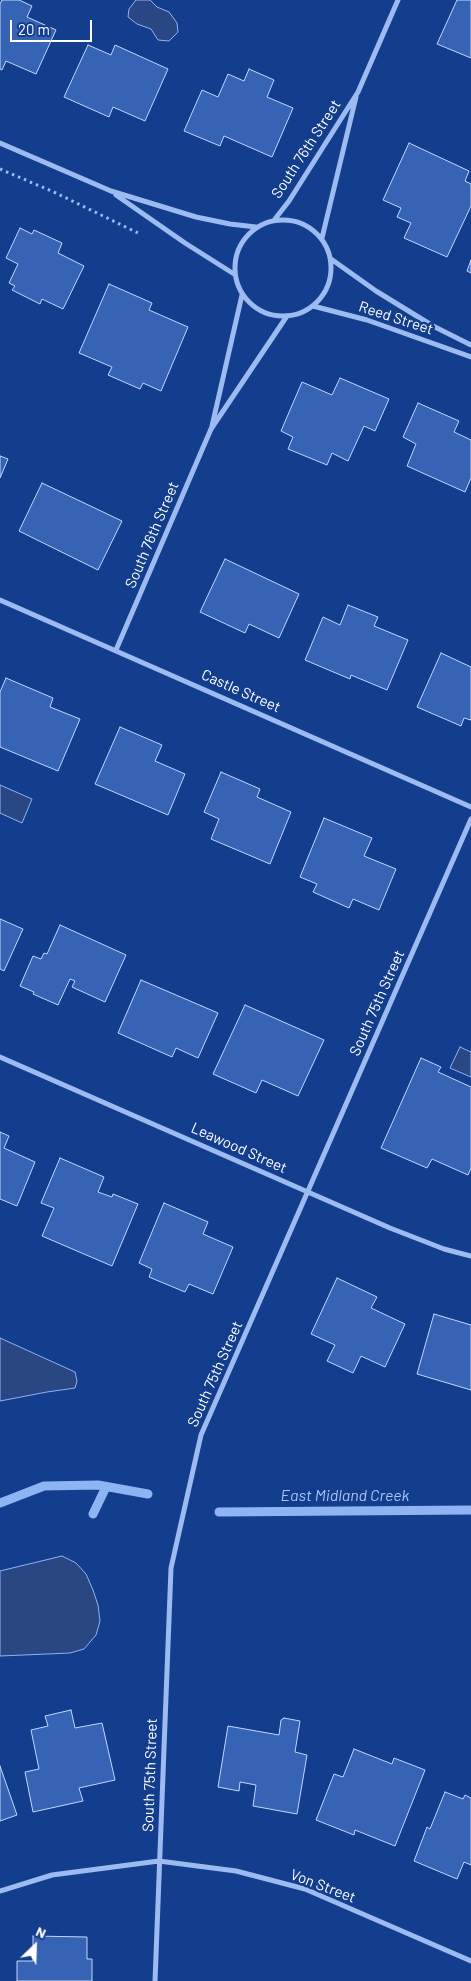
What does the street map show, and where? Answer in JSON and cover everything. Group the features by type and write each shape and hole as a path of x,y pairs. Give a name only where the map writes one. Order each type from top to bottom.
{"street":[{"name":"South 76th Street","path":"275,219 358,92 398,0"},
{"name":"South 76th Street","path":"322,238 358,92"},
{"path":"0,143 111,192 196,216 230,224 256,227"},
{"path":"111,192 234,274"},
{"path":"275,219 301,222 313,229 328,248 331,259 332,272 322,296 312,306 300,313 287,316 262,312 251,304 242,295 234,274 238,247 246,236 256,227 275,219"},
{"name":"Reed Street","path":"331,259 376,291 433,326 471,345"},
{"name":"South 76th Street","path":"116,650 211,429 242,295"},
{"name":"Reed Street","path":"312,306 367,320 471,356"},
{"name":"South 76th Street","path":"211,429 287,316"},
{"name":"Castle Street","path":"0,600 471,807"},
{"name":"South 75th Street","path":"155,1981 171,1568 201,1435 471,819"},
{"name":"Leawood Street","path":"0,1056 390,1228 444,1249 471,1256"},
{"name":"Von Street","path":"0,1891 52,1876 159,1861 236,1871 305,1889 471,1961"}],"path":[{"path":"0,169 64,197 142,235"}],"water":[{"path":"136,0 150,0 157,7 169,12 177,23 178,32 169,41 158,40 151,29 137,24 128,17 129,9"},
{"path":"0,785 32,799 22,823 0,813"},
{"path":"460,1047 471,1052 471,1077 450,1068"},
{"path":"0,1338 75,1372 77,1381 75,1388 0,1401"},
{"path":"62,1556 76,1563 86,1574 93,1590 98,1605 100,1621 96,1635 84,1649 70,1653 0,1656 0,1571"}],"building":[{"path":"2,0 19,0 32,6 27,17 56,30 36,74 6,61 2,70 0,69 0,4"},
{"path":"457,0 471,0 471,58 437,44"},
{"path":"88,45 111,55 115,45 168,69 145,121 113,107 109,117 64,97"},
{"path":"249,69 274,80 267,97 293,108 272,157 224,136 220,146 184,131 202,90 218,97 228,74 244,81"},
{"path":"409,143 469,171 465,181 471,184 471,206 447,257 404,238 411,223 397,217 401,208 383,200"},
{"path":"20,228 32,234 34,230 62,243 58,253 84,266 63,309 42,299 40,304 12,290 15,286 9,283 18,264 6,258"},
{"path":"471,260 471,273 467,271"},
{"path":"109,284 152,303 149,310 188,327 161,391 143,383 140,389 108,375 112,367 79,353"},
{"path":"340,378 389,399 375,431 364,426 348,461 332,453 327,465 288,449 293,437 281,431 302,382 332,395"},
{"path":"418,403 459,421 454,432 471,440 471,478 465,492 407,466 416,444 403,437"},
{"path":"0,456 8,459 0,478"},
{"path":"42,483 122,521 98,570 19,531"},
{"path":"225,559 299,594 279,638 249,624 245,633 200,612"},
{"path":"348,605 378,617 374,626 408,640 387,690 351,675 350,679 305,660 323,617 340,625"},
{"path":"441,653 471,667 471,720 464,718 461,726 417,707"},
{"path":"6,678 53,698 50,707 80,719 58,771 0,747 0,692"},
{"path":"120,727 162,745 155,761 185,774 168,815 95,784"},
{"path":"221,772 260,789 257,797 291,812 270,864 211,839 219,819 204,812"},
{"path":"324,818 372,838 364,856 396,869 379,910 353,899 349,908 313,892 317,884 300,877"},
{"path":"0,919 23,929 4,971 0,969"},
{"path":"60,925 126,955 105,1002 72,987 75,981 70,979 58,1005 20,986 33,956 41,959 44,953 47,954"},
{"path":"141,980 218,1013 198,1058 176,1048 172,1057 118,1033"},
{"path":"245,1005 324,1040 298,1096 262,1080 256,1093 213,1074"},
{"path":"421,1058 441,1067 438,1072 471,1087 471,1168 468,1175 432,1159 427,1168 381,1148"},
{"path":"0,1132 9,1136 4,1148 35,1162 17,1206 0,1199"},
{"path":"60,1158 104,1177 98,1192 112,1197 113,1194 138,1204 112,1266 42,1236 54,1208 41,1203"},
{"path":"164,1203 208,1222 203,1234 233,1247 213,1294 189,1284 185,1292 149,1277 152,1269 139,1263"},
{"path":"337,1278 377,1297 371,1308 405,1324 385,1367 361,1356 353,1373 327,1361 335,1345 311,1334"},
{"path":"434,1314 471,1325 471,1390 417,1374"},
{"path":"71,1710 75,1728 102,1723 115,1780 79,1788 83,1801 33,1812 25,1772 39,1769 31,1730 48,1726 45,1716"},
{"path":"284,1718 300,1721 295,1752 307,1755 297,1814 253,1806 256,1785 240,1782 239,1791 218,1787 228,1726 279,1735 281,1720"},
{"path":"354,1749 392,1764 394,1758 425,1770 395,1846 355,1830 354,1835 316,1820 334,1774 343,1777"},
{"path":"0,1766 17,1815 0,1821"},
{"path":"445,1792 463,1799 465,1795 471,1798 471,1865 464,1862 457,1879 414,1861 427,1827 430,1829"},
{"path":"33,1936 87,1937 87,1959 92,1959 92,1981 17,1981 17,1961 33,1961"}],"waterway":[{"name":"East Midland Creek","path":"0,1503 44,1486 98,1485 148,1494"},
{"path":"93,1514 106,1487"},
{"name":"East Midland Creek","path":"219,1512 471,1510"}]}
